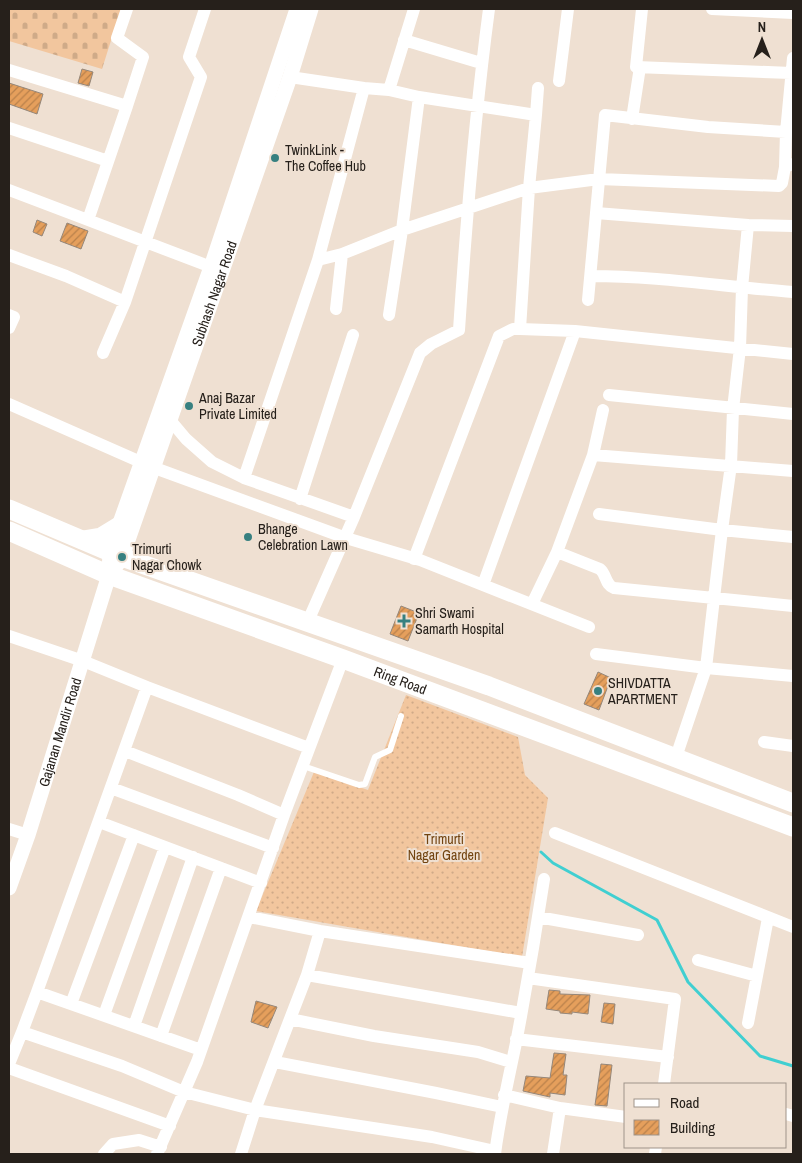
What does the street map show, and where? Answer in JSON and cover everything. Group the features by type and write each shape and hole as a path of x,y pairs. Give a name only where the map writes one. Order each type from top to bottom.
{"main road":[{"path":"9,509 116,554 489,686 793,803"},
{"path":"83,540 101,537 119,526"},
{"name":"Ring Road","path":"9,531 109,575 343,658 793,827"}],"street":[{"path":"88,220 143,57 117,38 127,9"},
{"path":"103,353 125,302 201,77 190,57 206,9"},
{"path":"9,190 216,269 297,9"},
{"name":"Subhash Nagar Road","path":"116,554 216,269 290,77 311,9"},
{"path":"389,90 414,9"},
{"path":"308,621 350,527 420,353 431,344 459,330 467,209 489,9"},
{"path":"559,81 568,9"},
{"path":"642,9 636,66 791,73"},
{"path":"712,9 793,13"},
{"path":"404,40 482,63"},
{"path":"318,260 342,254 402,230 529,188 600,179 779,186 789,165 786,132 792,94 791,73 793,58"},
{"path":"632,119 640,67"},
{"path":"9,70 127,106"},
{"path":"290,77 389,90 419,97 536,115"},
{"path":"244,478 318,260 364,88"},
{"path":"520,329 529,188 538,88"},
{"path":"389,315 419,97"},
{"path":"588,300 605,115 708,128 786,132"},
{"path":"9,128 108,161"},
{"path":"596,213 748,225 793,226"},
{"path":"676,757 706,668 731,465 732,409 740,348 742,288 748,225"},
{"path":"336,309 342,254"},
{"path":"9,255 66,276 125,302"},
{"path":"591,276 627,276 793,292"},
{"path":"9,315 14,317 9,328"},
{"path":"414,558 499,336 513,329 575,331 793,354"},
{"path":"483,585 575,331"},
{"path":"300,499 353,335"},
{"path":"609,395 793,414"},
{"path":"9,404 147,465 350,527"},
{"path":"532,604 557,552 593,455 603,410"},
{"path":"165,414 186,439 212,462 244,478 300,499 350,527 414,558 590,627"},
{"path":"593,455 793,471"},
{"path":"116,554 119,526 147,465"},
{"path":"600,514 793,537"},
{"path":"557,552 600,569 604,574 607,584 614,588 793,606"},
{"name":"Gajanan Mandir Road","path":"9,888 28,835 116,554"},
{"path":"9,636 83,661 309,748"},
{"path":"596,654 706,668 793,676"},
{"path":"104,1154 113,1144 139,1140 159,1151 201,1050 284,816 343,658"},
{"path":"147,687 112,788 9,1066 170,1126"},
{"path":"764,742 793,746"},
{"path":"125,751 284,816"},
{"path":"112,788 273,848"},
{"path":"99,822 261,883"},
{"path":"9,829 28,835"},
{"path":"554,833 793,928"},
{"path":"71,1004 134,835"},
{"path":"104,1015 165,847"},
{"path":"134,1026 193,857"},
{"path":"161,1036 221,868"},
{"path":"22,1032 122,1066 184,1092 255,1110 432,1137 495,1153 503,1101 528,978 544,879"},
{"path":"248,917 530,963"},
{"path":"538,917 638,935"},
{"path":"748,1023 768,918"},
{"path":"241,1154 255,1110 307,975 320,930"},
{"path":"698,960 757,976"},
{"path":"307,975 521,1013"},
{"path":"528,978 675,999 664,1083"},
{"path":"37,992 201,1050"},
{"path":"290,1019 374,1036 478,1052 511,1062"},
{"path":"516,1039 668,1057"},
{"path":"275,1062 436,1093 624,1117"},
{"path":"554,1154 560,1108"}],"lane":[{"path":"303,766 359,785 365,784 375,757 388,752 392,747 401,716"}],"green space":[{"path":"9,9 121,9 102,69 9,41"},
{"name":"Trimurti Nagar Garden","path":"406,695 518,737 525,775 548,798 522,957 256,911 314,772 368,790"}],"building":[{"path":"82,69 93,72 89,86 78,83"},
{"path":"9,83 43,94 37,114 9,104"},
{"path":"37,220 47,224 42,236 33,232"},
{"path":"67,223 88,231 81,249 60,241"},
{"path":"401,606 419,613 408,641 390,634"},
{"name":"SHIVDATTA APARTMENT","path":"598,672 611,678 599,710 584,704"},
{"path":"549,990 560,991 560,994 590,995 588,1014 560,1013 560,1011 546,1009"},
{"path":"256,1001 277,1007 268,1028 251,1022"},
{"path":"604,1003 615,1004 613,1024 601,1022"},
{"path":"554,1053 566,1054 563,1075 567,1075 565,1095 550,1093 550,1097 523,1091 526,1076 550,1078"},
{"path":"601,1064 612,1065 607,1106 595,1105"}],"waterway":[{"path":"541,852 553,863 657,920 688,982 760,1056 793,1066"}],"place":[{"name":"TwinkLink - The Coffee Hub","path":"275,158"},
{"name":"Anaj Bazar Private Limited","path":"189,406"},
{"name":"Bhange Celebration Lawn","path":"248,537"},
{"name":"Trimurti Nagar Chowk","path":"122,557"},
{"name":"Shri Swami Samarth Hospital","path":"404,621"},
{"name":"SHIVDATTA APARTMENT","path":"598,691"}]}
